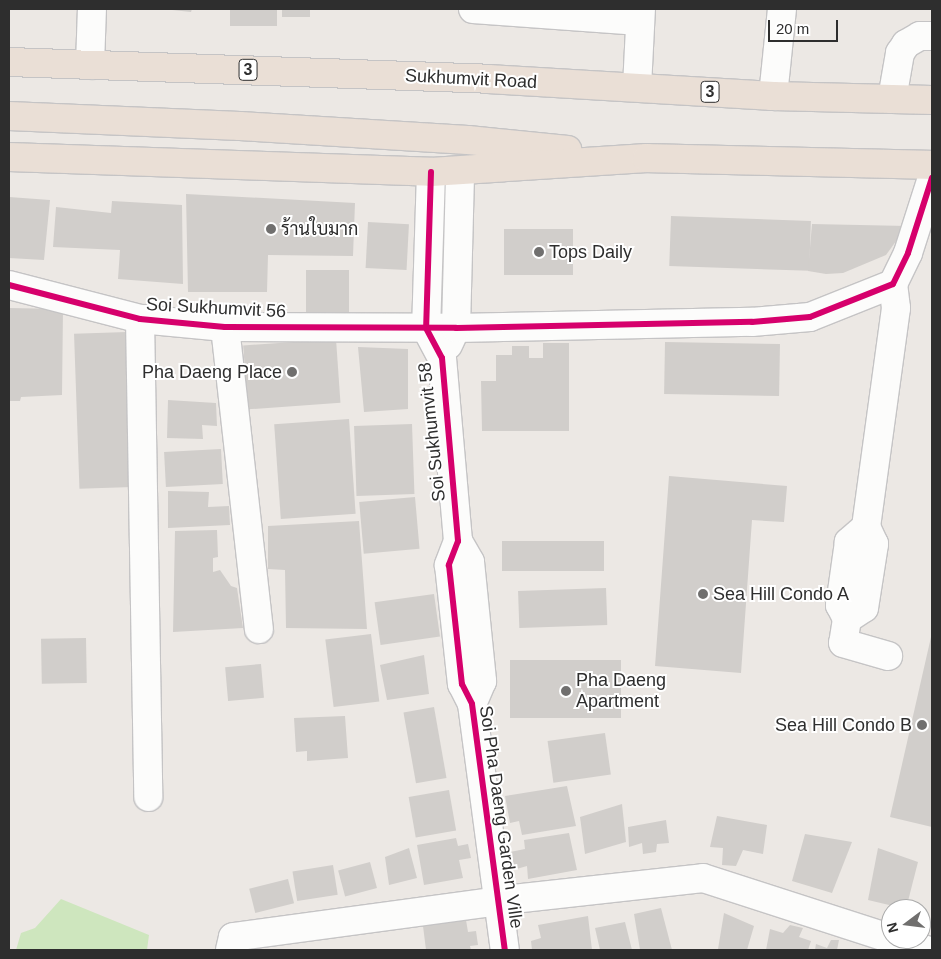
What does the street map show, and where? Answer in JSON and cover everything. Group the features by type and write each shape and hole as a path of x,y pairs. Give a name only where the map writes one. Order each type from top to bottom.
{"highway":[{"name":"Sukhumvit Road","path":"9,62 488,78 773,96 932,100"},
{"path":"9,116 468,140 647,158 932,164"},
{"path":"9,157 432,172 647,158"}],"street":[{"path":"90,65 92,9"},
{"path":"473,9 641,15 637,87"},
{"path":"773,96 782,9"},
{"path":"892,99 900,53 906,44 920,36 932,36"},
{"name":"Soi Sukhumvit 58","path":"442,358 456,328 460,171"},
{"path":"426,328 432,172"},
{"path":"888,656 843,643 847,619 864,608 874,544 866,527 896,308 893,284 908,253 932,178"},
{"name":"Soi Sukhumvit 56","path":"9,285 140,319 225,326 456,328 752,322 810,317 893,284"},
{"path":"140,319 148,797"},
{"path":"225,326 259,629"},
{"name":"Soi Sukhumvit 58","path":"426,328 442,358 458,541"},
{"name":"Soi Pha Daeng Garden Ville","path":"458,541 470,562 482,682 472,704 505,950"},
{"path":"230,950 232,937 498,901 703,878 926,950"}],"green space":[{"path":"61,899 149,935 147,950 16,950 21,933 35,928"}],"building":[{"path":"163,9 192,9 191,12"},
{"path":"230,9 277,9 277,26 230,26"},
{"path":"282,9 310,9 310,17 282,17"},
{"name":"ร้านใบมาก","path":"186,194 355,203 353,256 268,255 267,292 188,292"},
{"path":"9,197 50,200 44,260 9,258"},
{"path":"112,201 182,205 183,284 118,279 120,250 53,247 56,207 111,213"},
{"path":"671,216 811,221 809,271 669,266"},
{"path":"368,222 409,224 407,270 366,268"},
{"path":"812,224 907,226 886,255 843,273 826,274 808,271"},
{"name":"Tops Daily","path":"504,229 573,229 573,275 504,275"},
{"path":"306,270 349,270 349,314 306,314"},
{"path":"9,308 63,309 62,395 21,397 20,401 9,401"},
{"path":"127,332 132,487 79,489 74,334"},
{"name":"Pha Daeng Place","path":"336,339 340,403 248,409 243,345"},
{"path":"665,342 780,344 779,396 664,394"},
{"path":"543,343 569,343 569,431 482,431 481,381 496,381 496,355 512,355 512,346 529,346 529,358 543,358"},
{"path":"358,347 408,349 408,409 364,412"},
{"path":"168,400 216,403 217,426 202,425 203,439 167,438"},
{"path":"349,419 356,514 281,519 274,424"},
{"path":"412,424 414,494 356,496 354,426"},
{"path":"221,449 223,484 166,487 164,452"},
{"name":"Sea Hill Condo A","path":"669,476 787,486 784,522 752,520 741,673 655,666"},
{"path":"168,491 209,492 208,507 229,506 230,525 168,528"},
{"path":"415,497 420,549 364,554 359,502"},
{"path":"359,521 367,629 286,628 285,570 268,569 268,526"},
{"path":"217,530 218,557 213,558 213,572 220,570 231,586 237,588 243,628 173,632 175,531"},
{"path":"502,541 604,541 604,571 502,571"},
{"path":"606,588 607,625 519,628 518,591"},
{"path":"434,594 440,637 381,645 375,602"},
{"path":"371,634 379,701 334,707 325,640"},
{"name":"Sea Hill Condo B","path":"932,637 932,827 890,817"},
{"path":"86,638 87,683 42,684 41,639"},
{"path":"424,655 429,694 387,700 380,665"},
{"name":"Pha Daeng Apartment","path":"510,660 621,660 621,718 510,718"},
{"path":"261,664 264,698 228,701 225,667"},
{"path":"434,707 447,778 416,783 403,712"},
{"path":"345,716 348,758 307,761 307,751 296,752 294,718"},
{"path":"605,733 611,775 553,783 548,741"},
{"path":"567,786 576,826 522,835 519,821 510,823 505,796"},
{"path":"449,790 456,830 416,837 409,797"},
{"path":"622,804 626,842 585,854 580,817"},
{"path":"717,816 767,825 763,854 743,850 736,866 722,865 723,848 710,847"},
{"path":"666,820 669,843 657,844 656,852 643,854 642,843 629,847 628,827"},
{"path":"569,833 577,870 528,879 527,866 513,870 510,852 525,849 524,840"},
{"path":"805,834 852,842 832,893 792,881"},
{"path":"456,838 458,846 468,844 471,858 459,860 463,878 424,885 417,845"},
{"path":"409,848 417,878 389,885 385,857"},
{"path":"878,848 918,862 909,899 881,899 881,903 868,900"},
{"path":"370,862 377,888 345,897 338,871"},
{"path":"333,865 338,895 297,901 293,871"},
{"path":"288,879 294,903 255,913 249,889"},
{"path":"661,908 672,950 640,950 634,914"},
{"path":"724,913 754,926 747,950 718,949"},
{"path":"588,916 592,950 532,950 531,941 541,938 538,925"},
{"path":"466,920 468,932 476,931 478,945 470,946 471,950 426,950 423,926"},
{"path":"625,922 632,950 600,950 595,928"},
{"path":"790,925 803,928 799,937 811,941 808,950 766,950 770,929 783,933"},
{"path":"831,940 839,940 837,950 815,950 816,944 827,948"}],"cycle path":[{"path":"431,172 426,328 442,358 458,541 449,565 462,684 472,704 505,950"},
{"path":"9,285 140,319 225,327 456,328 752,322 810,317 893,284 908,253 932,178"}],"place":[{"name":"ร้านใบมาก","path":"271,229"},
{"name":"Tops Daily","path":"539,252"},
{"name":"Pha Daeng Place","path":"292,372"},
{"name":"Sea Hill Condo A","path":"703,594"},
{"name":"Pha Daeng Apartment","path":"566,691"},
{"name":"Sea Hill Condo B","path":"922,725"}]}
